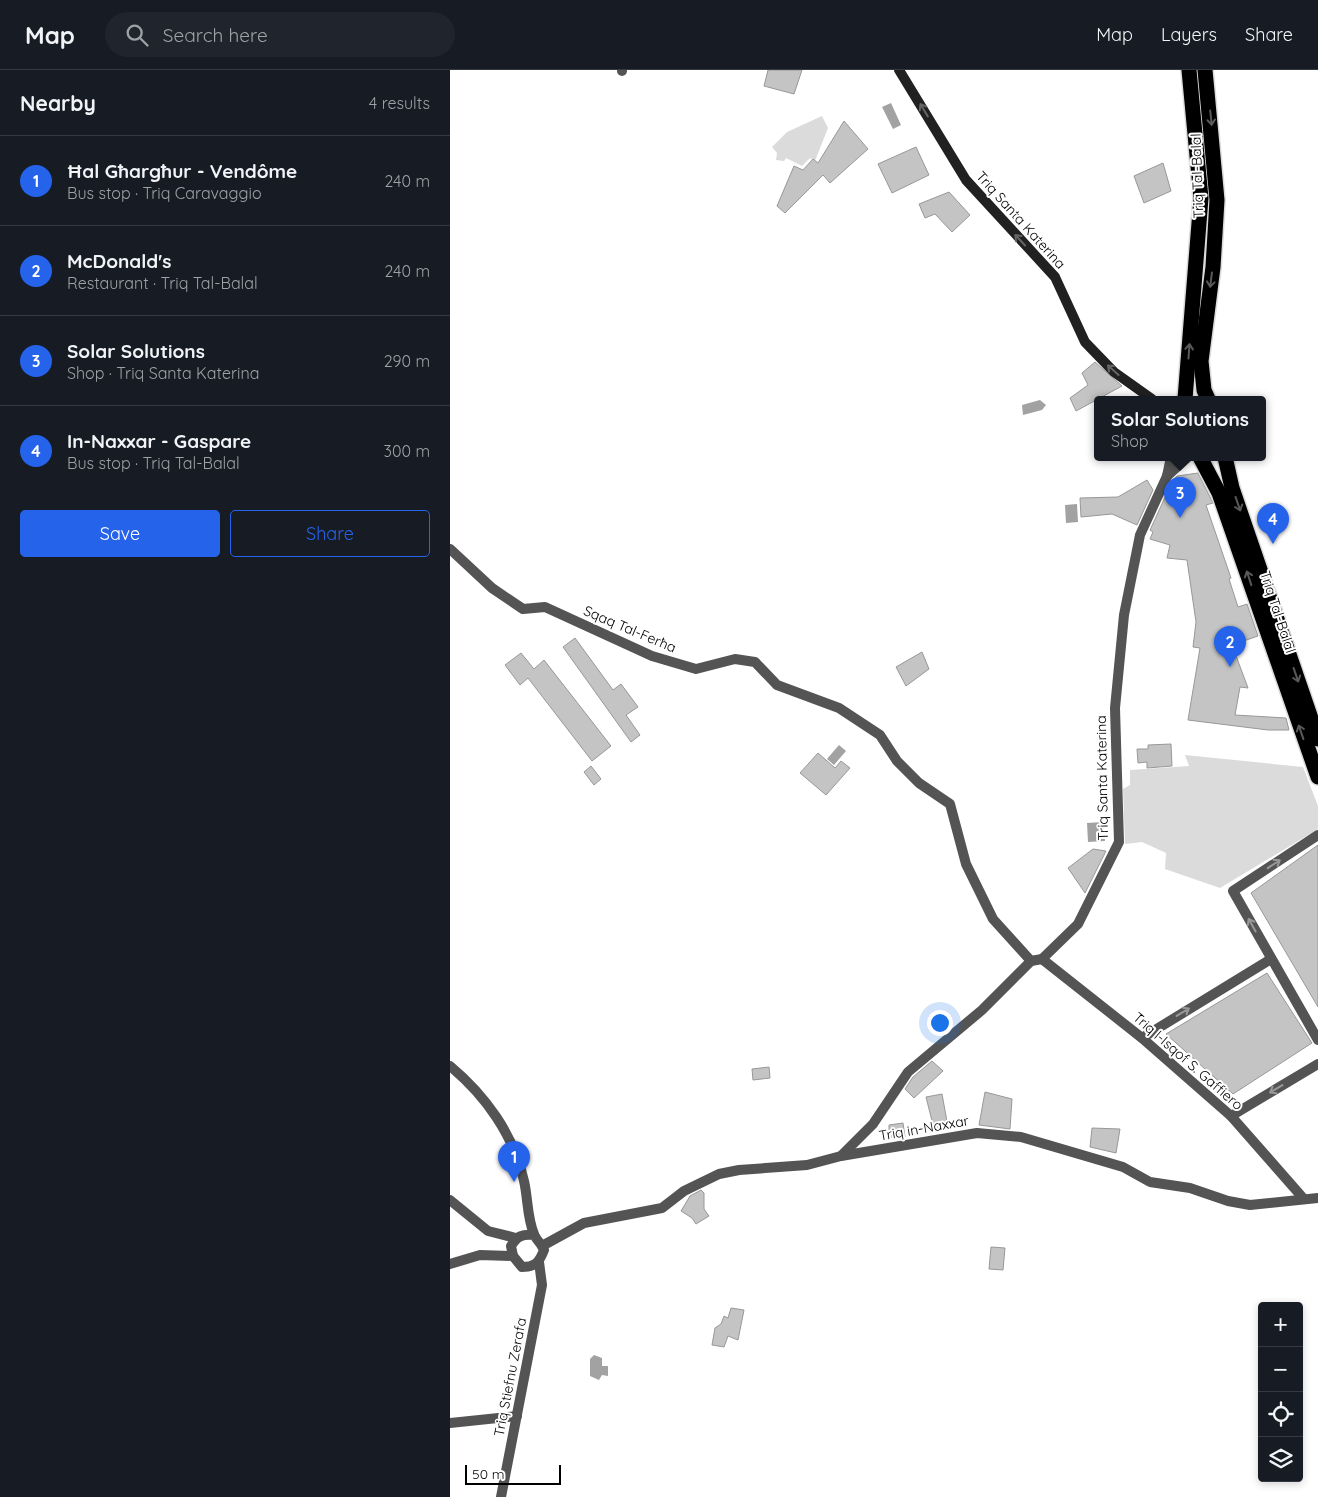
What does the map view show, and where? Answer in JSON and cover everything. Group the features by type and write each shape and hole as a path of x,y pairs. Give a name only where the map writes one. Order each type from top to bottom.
{"highway":[{"name":"Triq Tal-Balal","path":"1185,396 1201,198 1189,70"},
{"name":"Triq Tal-Balal","path":"1206,70 1217,200 1213,266 1201,362 1204,390 1207,396"},
{"name":"Triq Tal-Balal","path":"1200,461 1219,493 1318,777"},
{"name":"Triq Tal-Balal","path":"1226,461 1232,488 1318,739"}],"main road":[{"name":"Triq Santa Katerina","path":"899,70 966,180 1055,277 1085,342 1114,372 1148,396"}],"street":[{"name":"Triq Santa Katerina","path":"1042,959 1078,924 1119,842 1114,708 1124,616 1140,535 1167,476 1170,461"},
{"name":"Triq Santa Katerina","path":"1167,476 1191,461"},
{"name":"Sqaq Tal-Ferħa","path":"450,549 492,588 523,609 545,607 652,656 696,669 735,658 755,662 778,685 839,708 880,735 897,761 919,783 950,804 966,864 993,919 1031,961"},
{"path":"1318,835 1233,890 1318,1040"},
{"path":"841,1156 873,1124 908,1072 982,1010 1031,961 1042,959"},
{"name":"Triq l-Isqof S. Gaffiero","path":"1042,959 1142,1038 1231,1116 1303,1198"},
{"path":"1142,1038 1271,959"},
{"path":"1231,1116 1318,1064"},
{"path":"450,1066 470,1083 489,1105 508,1135 524,1178 534,1235 544,1250 539,1262 532,1267 522,1266 512,1256 511,1246 516,1238 524,1234 534,1235"},
{"name":"Triq in-Naxxar","path":"542,1246 584,1223 662,1208 684,1191 719,1174 739,1170 807,1165 841,1156 977,1133 1021,1137 1123,1168 1150,1182 1190,1188 1228,1201 1250,1205 1303,1198 1318,1198"},
{"path":"450,1200 488,1231 516,1238"},
{"path":"450,1264 480,1255 512,1256"},
{"name":"Triq Stiefnu Zerafa","path":"501,1497 542,1285 539,1262"},
{"path":"450,1422 517,1416"}],"shaded area":[{"path":"891,103 901,125 893,129 882,107"},
{"path":"822,116 828,128 815,161 810,158 802,166 786,158 784,161 776,160 777,153 772,147 787,132"},
{"path":"1040,400 1046,405 1042,410 1023,415 1022,405"},
{"path":"1077,504 1078,522 1066,523 1065,505"},
{"path":"839,745 846,751 834,765 827,759"},
{"path":"1185,755 1303,767 1318,806 1318,829 1220,888 1165,869 1166,853 1142,842 1125,844 1123,789 1130,785 1130,770 1189,766"},
{"path":"1103,822 1105,841 1088,842 1087,823"},
{"path":"594,1355 602,1358 602,1366 608,1366 608,1376 602,1375 599,1380 590,1376 590,1359"}],"building":[{"path":"768,70 802,70 794,94 764,86"},
{"path":"844,121 868,149 830,183 823,175 785,213 777,206 794,166 803,170 813,159 818,163"},
{"path":"916,147 929,175 892,193 878,164"},
{"path":"1163,163 1171,191 1144,203 1134,176"},
{"path":"949,192 970,215 952,232 935,214 925,218 919,204"},
{"path":"1095,362 1122,386 1104,396 1094,396 1094,401 1076,411 1070,398 1088,385 1082,373"},
{"path":"1198,473 1213,503 1206,505 1231,578 1229,579 1238,607 1247,604 1258,636 1232,645 1248,688 1240,687 1235,715 1286,718 1289,730 1268,730 1188,720 1200,648 1193,647 1196,622 1187,560 1167,558 1170,545 1150,539 1153,532 1150,530 1173,480 1177,476"},
{"path":"1147,480 1153,490 1137,525 1112,514 1081,517 1080,498 1118,497"},
{"path":"575,638 613,690 621,684 638,707 626,715 640,735 631,742 563,647"},
{"path":"922,652 929,669 906,686 896,667"},
{"path":"521,653 534,669 544,660 611,746 592,761 528,678 520,685 505,665"},
{"path":"1171,744 1172,766 1147,768 1147,762 1138,763 1137,749 1148,749 1148,745"},
{"path":"818,753 835,768 841,761 850,768 826,795 800,773"},
{"path":"591,766 601,779 594,785 584,772"},
{"path":"1318,845 1318,1007 1251,893"},
{"path":"1093,849 1106,851 1085,893 1068,868"},
{"path":"1267,973 1312,1043 1233,1094 1166,1034"},
{"path":"932,1061 943,1071 914,1098 905,1089 913,1077"},
{"path":"769,1067 770,1078 753,1080 752,1069"},
{"path":"985,1092 1012,1099 1010,1129 979,1125"},
{"path":"942,1094 948,1127 934,1129 926,1097"},
{"path":"903,1123 905,1137 889,1137 889,1125"},
{"path":"1092,1128 1120,1129 1116,1153 1090,1147"},
{"path":"701,1190 704,1193 704,1209 709,1216 696,1224 692,1218 681,1211 690,1196"},
{"path":"991,1247 1005,1248 1003,1270 989,1269"},
{"path":"731,1308 744,1310 738,1340 728,1336 724,1347 712,1345 715,1328 721,1324 724,1316 728,1318"}],"place":[{"name":"Solar Solutions","path":"1180,518"},
{"name":"In-Naxxar - Gaspare","path":"1273,544"},
{"name":"McDonald's","path":"1230,667"},
{"name":"Ħal Għargħur - Vendôme","path":"514,1182"}]}
